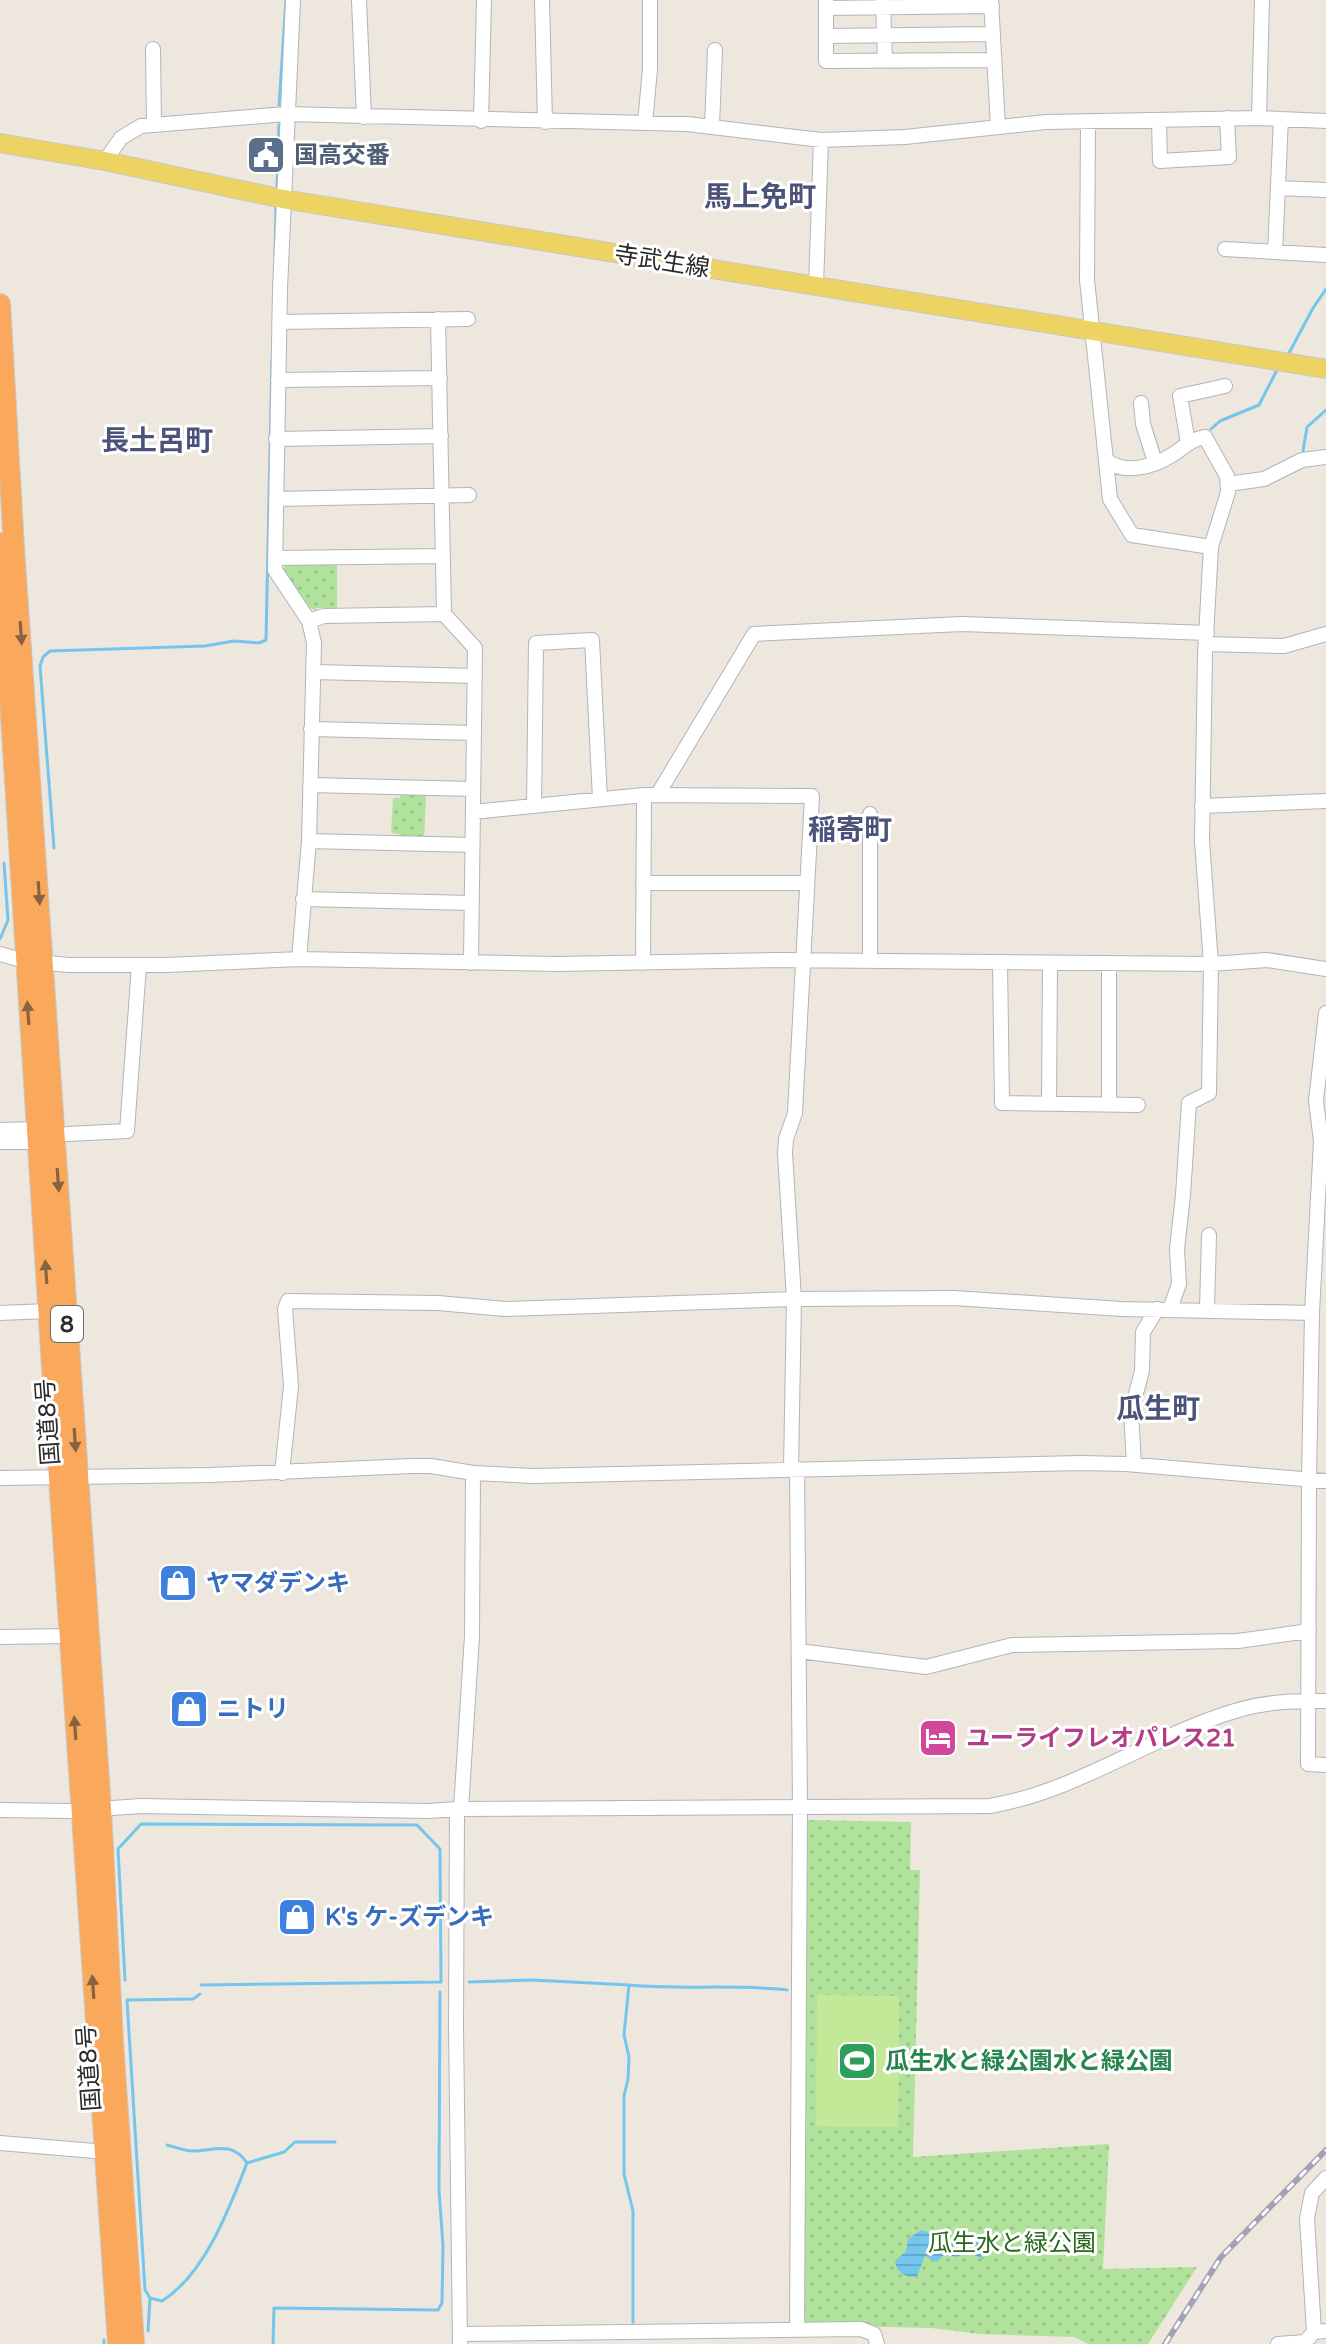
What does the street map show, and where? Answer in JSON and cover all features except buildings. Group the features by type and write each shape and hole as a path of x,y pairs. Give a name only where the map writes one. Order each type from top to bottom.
{"highway":[{"name":"国道8号","path":"0,304 34,963 91,1810 113,2042 134,2344"},
{"name":"国道8号","path":"0,543 2,627 34,963 32,1135 48,1311 68,1479 69,1636 91,1810 118,2344"}],"main road":[{"name":"寺武生線","path":"0,143 105,161 283,199 1326,369"}],"street":[{"path":"293,0 279,322 275,570 309,621 314,643 309,841 299,959"},
{"path":"359,0 364,117"},
{"path":"481,121 484,0"},
{"path":"542,0 545,122"},
{"path":"645,123 650,69 650,0"},
{"path":"1259,118 1262,0"},
{"path":"994,60 826,61 826,4 991,3 998,127"},
{"path":"883,4 885,61"},
{"path":"826,36 993,34"},
{"path":"153,49 154,123"},
{"path":"712,127 715,50"},
{"path":"105,161 121,138 134,129 154,123 286,114 645,123 712,127 821,140 905,137 1088,122 1227,118 1326,121"},
{"path":"1159,120 1160,161 1229,157 1227,118"},
{"path":"1275,252 1281,119"},
{"path":"1088,122 1087,280 1110,499 1132,535 1211,547"},
{"path":"816,286 821,140"},
{"path":"1278,188 1326,190"},
{"path":"1225,249 1326,255"},
{"path":"438,319 444,614 475,648 471,963"},
{"path":"279,322 468,319"},
{"path":"278,380 440,378"},
{"path":"1188,443 1180,396 1225,386"},
{"path":"1141,403 1143,424 1155,462"},
{"path":"276,439 441,436"},
{"path":"1106,460 1114,467 1127,469 1170,456 1188,443 1205,437 1223,467 1228,484 1225,508 1211,547 1206,639 1202,806 1211,964 1209,1093 1189,1103 1177,1249 1179,1284 1164,1309 1143,1332 1142,1371 1131,1412 1134,1465"},
{"path":"1228,484 1264,479 1302,460 1326,457"},
{"path":"276,499 469,495"},
{"path":"275,558 443,556"},
{"path":"309,621 324,616 444,614"},
{"path":"643,963 643,883 651,795 754,634 962,624 1284,646 1326,634"},
{"path":"534,806 536,643 592,640 600,799"},
{"path":"313,672 475,676"},
{"path":"311,729 474,733"},
{"path":"310,785 473,789"},
{"path":"473,812 651,795 812,796 795,1113 786,1139 794,1299 794,1469 799,1651 797,2330"},
{"path":"1202,806 1326,801"},
{"path":"870,814 870,961"},
{"path":"309,841 472,845"},
{"path":"643,883 807,883"},
{"path":"303,899 472,903"},
{"path":"0,954 34,963 139,965 299,959 471,963 802,960 1211,964 1267,960 1326,969"},
{"path":"1000,962 1002,1103 1138,1105"},
{"path":"1049,1104 1050,963"},
{"path":"1109,963 1109,1105"},
{"path":"67,1134 127,1131 139,965"},
{"path":"1326,1013 1316,1101 1323,1141 1312,1313 1308,1764 1326,1765"},
{"path":"0,1130 32,1135"},
{"path":"0,1140 32,1135"},
{"path":"1207,1310 1209,1235"},
{"path":"282,1473 291,1386 285,1309 288,1301 438,1303 505,1309 794,1299 954,1298 1312,1313"},
{"path":"0,1313 48,1311"},
{"path":"0,1478 68,1479 431,1466 473,1473 533,1476 1080,1463 1326,1481"},
{"path":"473,1473 472,1636 459,1809 457,2257 460,2339 797,2330 826,2325 868,2331 874,2334 877,2344"},
{"path":"799,1651 926,1667 1012,1645 1238,1641 1309,1631"},
{"path":"0,1637 69,1636"},
{"path":"0,1810 91,1810 141,1806 310,1810 965,1808 1014,1802 1053,1789 1227,1714 1255,1706 1326,1701"},
{"path":"0,2143 106,2152"},
{"path":"1278,2344 1305,2342 1320,2331 1307,2218 1312,2193 1326,2178"}],"green space":[{"path":"337,562 337,611 317,608 316,611 307,606 283,570 287,563"},
{"path":"401,793 426,794 424,840 399,839 399,834 391,833 393,798 400,798"},
{"name":"瓜生水と緑公園","path":"806,1820 911,1822 910,1870 920,1870 913,2157 1109,2144 1103,2269 1197,2267 1148,2344 1088,2344 1074,2337 980,2334 931,2328 802,2325"},
{"name":"瓜生水と緑公園水と緑公園","path":"817,1995 899,1996 898,2127 816,2126"}],"water":[{"path":"921,2230 942,2245 954,2244 966,2233 977,2234 982,2241 982,2256 986,2260 967,2252 957,2257 944,2255 936,2262 925,2256 917,2276 905,2275 895,2261 906,2251 908,2239"}],"waterway":[{"path":"279,105 286,0"},
{"path":"277,188 279,125"},
{"path":"275,255 276,207"},
{"path":"1288,355 1326,289"},
{"path":"54,848 40,666 43,657 50,651 205,646 266,640 272,359"},
{"path":"1211,429 1220,421 1259,405 1278,368"},
{"path":"1303,451 1307,427 1326,410"},
{"path":"0,939 8,920 4,863"},
{"path":"125,1980 118,1849 141,1824 417,1825 440,1849 441,1982 201,1985"},
{"path":"469,1982 532,1980 629,1985"},
{"path":"633,2322 633,2211 624,2174 624,2096 629,2057 624,2035 629,1985 787,1990"},
{"path":"273,2344 274,2308 438,2310 442,2303 440,1992"},
{"path":"148,2331 150,2298 145,2290 127,2000 193,1999 200,1994"},
{"path":"150,2298 162,2301 191,2275 214,2239 247,2163 284,2152 295,2142 335,2142"},
{"path":"167,2145 190,2151 229,2149 247,2163"}],"railway":[{"path":"1165,2344 1221,2257 1326,2150"}],"place":[{"name":"国高交番","path":"266,155"},
{"name":"ヤマダデンキ","path":"178,1583"},
{"name":"ニトリ","path":"189,1709"},
{"name":"ユーライフレオパレス21","path":"938,1738"},
{"name":"K's ケ-ズデンキ","path":"297,1917"},
{"name":"瓜生水と緑公園水と緑公園","path":"857,2061"}],"district":[{"name":"馬上免町","path":"760,196"},
{"name":"長土呂町","path":"157,440"},
{"name":"稲寄町","path":"850,829"},
{"name":"瓜生町","path":"1158,1408"}]}
